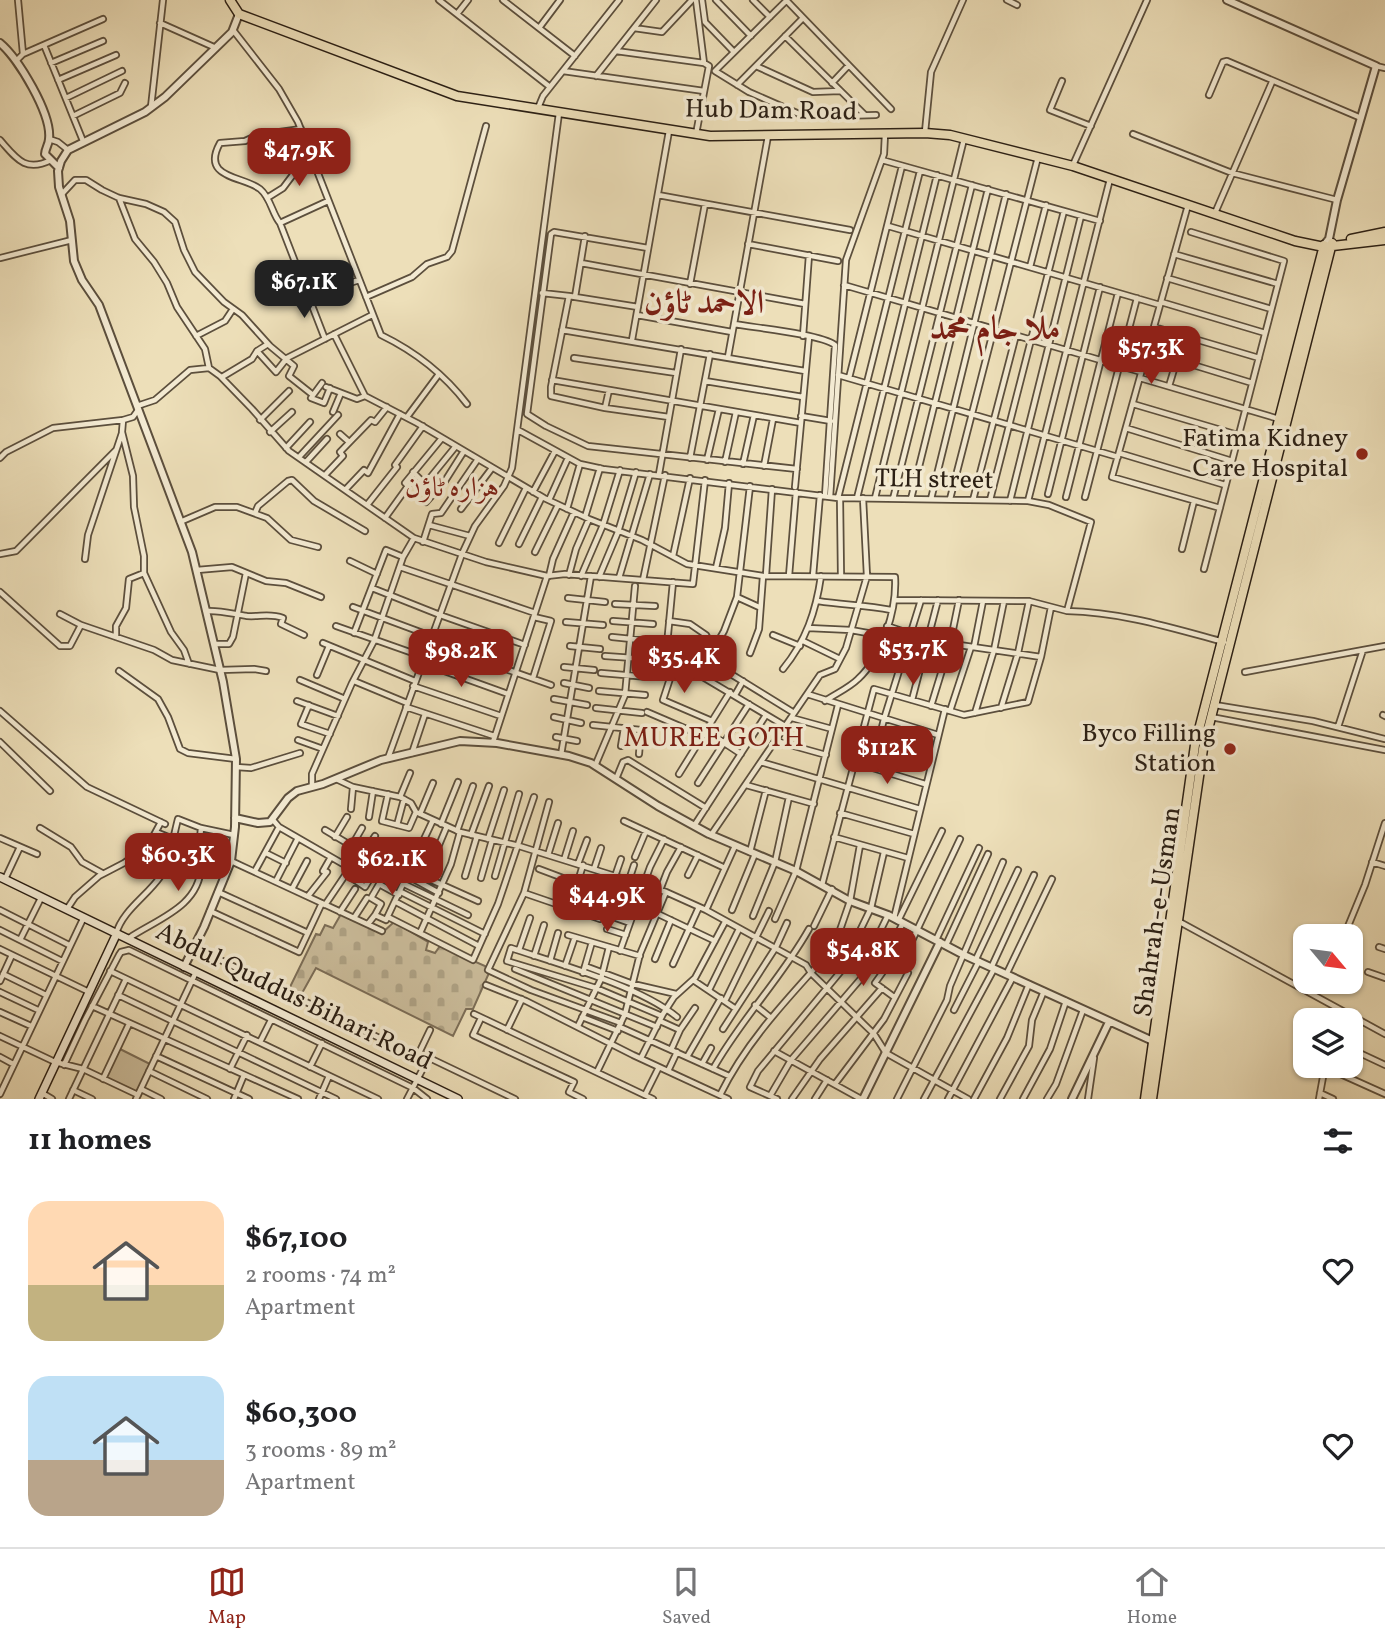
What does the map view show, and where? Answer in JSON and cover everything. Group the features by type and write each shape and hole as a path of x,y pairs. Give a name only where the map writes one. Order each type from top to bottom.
{"main road":[{"path":"230,0 239,14"},
{"name":"Hub Dam Road","path":"239,14 457,96 696,135 725,137 925,133 964,138 1073,166 1287,238 1327,244 1385,240"},
{"name":"Hub Dam Road","path":"1327,244 1385,232"},
{"name":"Shahrah-e-Usman","path":"1194,780 1280,419 1327,244"},
{"name":"Shahrah-e-Usman","path":"1152,1099 1156,1043 1194,780 1198,735 1225,642 1327,244"},
{"name":"Abdul Quddus Bihari Road","path":"2,878 458,1099"},
{"name":"Shahrah-e-Usman","path":"1145,1099 1177,921 1178,884"},
{"path":"41,1096 116,934"}],"street":[{"path":"18,0 23,54"},
{"path":"151,107 163,0"},
{"path":"439,0 550,87"},
{"path":"457,14 468,0"},
{"path":"503,0 575,56"},
{"path":"539,28 560,0"},
{"path":"537,109 543,96 619,0"},
{"path":"596,76 656,0"},
{"path":"634,28 662,32 694,0"},
{"path":"694,0 704,63"},
{"path":"702,0 705,22 734,52"},
{"path":"716,0 751,36"},
{"path":"753,0 770,17"},
{"path":"876,116 810,118 737,85 715,71 786,0 891,110"},
{"path":"925,133 931,72 963,0"},
{"path":"1007,0 1017,5"},
{"path":"1073,166 1147,0"},
{"path":"1227,0 1385,68"},
{"path":"184,967 230,861 235,818 236,759 220,670 196,570 99,305 82,280 74,261 70,221 59,187 59,168 68,150 151,107 217,49 233,30 239,14"},
{"path":"737,85 803,18"},
{"path":"17,60 23,54 103,19"},
{"path":"160,23 217,49"},
{"path":"233,30 279,89 301,130 381,335 403,345 439,374 467,404"},
{"path":"785,36 865,116"},
{"path":"51,64 103,41"},
{"path":"0,43 17,60 36,95 49,139 45,154 59,168"},
{"path":"44,45 83,141"},
{"path":"615,51 704,63 709,66 696,135"},
{"path":"58,80 116,55"},
{"path":"1209,95 1223,62 1227,61 1361,118"},
{"path":"756,66 813,92 841,91"},
{"path":"832,83 848,66"},
{"path":"1327,244 1376,66"},
{"path":"65,98 122,71"},
{"path":"563,71 704,91"},
{"path":"1062,81 1050,110 1091,126"},
{"path":"1214,214 1272,82"},
{"path":"73,116 120,93 125,83"},
{"path":"388,758 462,554 470,536 509,477 518,430 559,113"},
{"path":"365,297 412,277 427,264 447,257 452,251 486,125"},
{"path":"301,130 258,135 246,141 220,143 217,148 218,166 223,174 262,190 267,198 280,223 326,339"},
{"path":"632,340 669,131"},
{"path":"813,576 838,375 846,260 882,160 885,133"},
{"path":"1133,134 1231,173 1337,200"},
{"path":"728,357 768,136"},
{"path":"876,498 964,138"},
{"path":"49,139 68,150"},
{"path":"0,140 24,163 40,166 51,160"},
{"path":"267,198 284,188 310,152"},
{"path":"950,499 1038,156"},
{"path":"882,160 1100,221"},
{"path":"849,378 902,166"},
{"path":"841,576 839,498 920,171"},
{"path":"711,835 820,675 835,669 851,630 867,576 860,498 884,388 937,175"},
{"path":"1028,501 1111,178"},
{"path":"62,194 75,180 86,180 119,198 156,208 175,222 195,272 242,315 268,344 287,358 294,366 289,376 313,394"},
{"path":"893,499 972,185"},
{"path":"911,499 988,189"},
{"path":"931,499 1006,194"},
{"path":"658,195 850,230"},
{"path":"119,198 135,239 161,273 177,307 205,349 209,368"},
{"path":"280,223 328,201"},
{"path":"690,284 705,204"},
{"path":"1030,267 1046,205"},
{"path":"1188,205 1112,477 1220,508"},
{"path":"990,500 1064,211"},
{"path":"1010,501 1081,216"},
{"path":"888,226 1265,333"},
{"path":"648,247 586,236 554,232 551,234 527,414 587,446 797,470"},
{"path":"1191,232 1284,261 1204,569"},
{"path":"586,236 562,330 551,392 556,398 668,417"},
{"path":"0,258 72,240"},
{"path":"748,244 838,261"},
{"path":"1174,254 1278,284"},
{"path":"789,576 805,371 805,304 809,255"},
{"path":"581,264 805,304"},
{"path":"1167,278 1271,309"},
{"path":"307,291 326,291 359,280"},
{"path":"845,285 1119,365 1170,386 1280,419"},
{"path":"1048,494 1100,287"},
{"path":"542,293 638,307"},
{"path":"1066,497 1118,293"},
{"path":"1085,497 1137,298"},
{"path":"196,335 225,321 233,309"},
{"path":"257,351 276,372 287,358 372,315"},
{"path":"636,315 732,332"},
{"path":"734,324 806,336 835,345 825,496"},
{"path":"1154,327 1259,358"},
{"path":"562,330 805,371"},
{"path":"334,334 365,396 423,426 542,497 587,519 696,566 764,576 895,577 894,600 880,652 858,680 825,701"},
{"path":"973,500 1016,335"},
{"path":"1170,386 1184,336"},
{"path":"222,377 252,359 257,351 268,344"},
{"path":"643,580 652,545 662,475 662,455 681,349"},
{"path":"690,458 710,354"},
{"path":"574,358 676,373"},
{"path":"1177,360 1252,383"},
{"path":"0,458 6,452 53,428 133,417 137,408 155,400 190,370 209,368 222,377 286,448 414,538 486,562 548,576 590,576 693,584 705,480"},
{"path":"407,417 439,374"},
{"path":"838,375 1096,451 1226,485"},
{"path":"552,380 801,424"},
{"path":"705,381 803,397"},
{"path":"326,386 357,399 365,396"},
{"path":"313,394 311,398 324,403 326,386"},
{"path":"313,394 326,386"},
{"path":"605,408 609,390"},
{"path":"260,420 289,391"},
{"path":"299,457 336,414 341,393"},
{"path":"1133,404 1238,435"},
{"path":"325,475 344,456 340,452 349,442 371,420 375,422 387,407"},
{"path":"707,460 719,409"},
{"path":"270,432 292,412"},
{"path":"725,462 736,412"},
{"path":"345,489 363,470 368,473 400,414"},
{"path":"743,464 754,415"},
{"path":"802,416 831,421"},
{"path":"85,559 88,535 122,432 123,419"},
{"path":"764,466 773,419"},
{"path":"286,448 310,422"},
{"path":"367,505 397,467 395,465 423,426"},
{"path":"1126,428 1232,461"},
{"name":"TLH street","path":"518,430 580,464 600,468 796,490 839,498 1028,501 1049,505 1091,522 1067,611"},
{"path":"122,432 133,476 134,507 144,573 171,632 190,664"},
{"path":"340,434 349,442"},
{"path":"385,518 408,486 405,483 442,438"},
{"path":"306,462 327,439"},
{"path":"425,484 456,446"},
{"path":"0,554 16,551 116,450"},
{"path":"426,502 445,481 464,451"},
{"path":"533,492 555,451"},
{"path":"549,500 568,458"},
{"path":"423,542 432,514 440,513 478,459"},
{"path":"567,509 580,464"},
{"path":"461,509 492,467"},
{"path":"569,575 600,468"},
{"path":"582,576 603,525 620,470"},
{"path":"413,472 433,494"},
{"path":"598,577 618,532 636,472"},
{"path":"620,578 650,474"},
{"path":"673,556 690,478"},
{"path":"255,513 258,506 292,480 314,501 365,531"},
{"path":"716,568 725,528 729,483"},
{"path":"700,673 724,631 737,597 750,486"},
{"path":"499,543 526,488"},
{"path":"750,653 758,632 772,489"},
{"path":"519,544 542,497"},
{"path":"1182,550 1195,501"},
{"path":"535,552 558,505"},
{"path":"180,522 221,506 237,507 267,518 291,540 317,547"},
{"path":"494,739 552,559 574,512"},
{"path":"429,526 470,536"},
{"path":"312,786 312,774 374,641 403,557 414,538"},
{"path":"354,633 386,550 403,557"},
{"path":"350,561 377,574"},
{"path":"196,570 227,567 266,581 286,583 321,597"},
{"path":"400,567 551,621 533,678"},
{"path":"116,637 117,624 126,608 129,579 144,573"},
{"path":"214,644 226,645 231,642 246,573"},
{"path":"561,755 590,576"},
{"path":"783,668 808,628 818,601 821,576"},
{"path":"673,582 666,655 785,726"},
{"path":"595,766 625,693 635,586"},
{"path":"372,588 524,645"},
{"path":"0,592 60,646 70,646 81,625"},
{"path":"737,597 759,607"},
{"path":"568,598 605,602"},
{"path":"894,600 1029,601 1067,611 1111,613 1225,642"},
{"path":"872,768 920,600"},
{"path":"912,700 938,600"},
{"path":"931,706 960,600"},
{"path":"818,601 891,610"},
{"path":"885,957 896,919 925,784 939,735 973,647 983,601"},
{"path":"975,713 994,650 1004,601"},
{"path":"1001,708 1018,653 1029,601"},
{"path":"615,604 655,606"},
{"path":"354,607 432,636"},
{"path":"822,885 874,690 964,715 1028,702 1051,607"},
{"path":"206,611 238,612 248,616 273,614 283,618 281,624 304,635"},
{"path":"60,614 81,625 154,650 172,660 220,670 266,671"},
{"path":"612,621 653,624"},
{"path":"669,621 690,624 706,635 726,671 793,715 832,729"},
{"path":"566,622 603,625"},
{"path":"336,626 508,694"},
{"path":"887,626 929,640 1041,657"},
{"path":"808,628 851,630 884,636"},
{"path":"773,635 841,659"},
{"path":"612,638 651,641"},
{"path":"429,642 551,685"},
{"path":"317,675 326,645 414,683 501,716"},
{"path":"570,646 600,649"},
{"path":"1245,672 1385,646"},
{"path":"1338,727 1363,650"},
{"path":"605,656 648,659"},
{"path":"676,660 663,700 712,722"},
{"path":"564,667 594,670"},
{"path":"119,671 158,699 180,749 188,753 236,759"},
{"path":"601,673 648,677"},
{"path":"300,680 345,699"},
{"path":"354,681 425,714 494,739 585,760 711,835 796,871 850,901 896,919 964,954 1156,1043"},
{"path":"679,774 712,722 743,681"},
{"path":"564,683 589,688"},
{"path":"598,691 645,695"},
{"path":"807,694 939,735"},
{"path":"554,699 587,705"},
{"path":"297,701 338,716"},
{"path":"698,783 749,704"},
{"path":"309,705 301,724 330,734"},
{"path":"775,919 796,871 838,705"},
{"path":"1214,705 1338,727 1385,739"},
{"path":"596,708 645,712 704,734 741,754"},
{"path":"0,711 87,787 163,823 148,846 103,874 75,897 66,910"},
{"path":"411,754 425,714"},
{"path":"694,826 766,715"},
{"path":"554,717 581,723"},
{"path":"1211,717 1385,750"},
{"path":"593,725 641,730 639,754"},
{"path":"621,746 624,728"},
{"path":"556,737 576,741"},
{"path":"235,818 261,823 273,820 292,793 336,779 367,765 465,740 494,739"},
{"path":"859,739 932,760"},
{"path":"298,740 323,750"},
{"path":"775,740 826,755"},
{"path":"0,742 50,792"},
{"path":"236,767 251,768 300,753"},
{"path":"615,779 623,762 628,760 706,808"},
{"path":"761,762 920,809"},
{"path":"853,762 925,784"},
{"path":"397,825 410,773"},
{"path":"336,779 353,787 402,798 411,803 418,813 458,831 581,864 699,906 806,965 872,1033 887,1053 968,1099"},
{"path":"441,824 458,782"},
{"path":"388,794 382,821 409,828 433,783"},
{"path":"746,785 814,804"},
{"path":"420,933 439,893 473,786"},
{"path":"471,835 489,786"},
{"path":"351,809 353,787"},
{"path":"481,878 504,790"},
{"path":"732,910 753,853 766,790"},
{"path":"369,817 373,791"},
{"path":"495,876 519,794"},
{"path":"388,917 473,960 519,846 534,797"},
{"path":"753,916 775,862 789,797"},
{"path":"549,802 524,893 488,970 531,990 585,1009 729,1076"},
{"path":"840,813 914,834"},
{"path":"335,837 347,817"},
{"path":"116,934 132,909 161,874 178,819 201,828 234,835"},
{"path":"273,820 279,827 353,870 375,836"},
{"path":"375,915 386,920 388,917 433,820"},
{"path":"624,821 725,868"},
{"path":"548,855 558,823"},
{"path":"1349,924 1385,823"},
{"path":"255,872 279,827"},
{"path":"430,864 447,827"},
{"path":"40,828 71,848 82,862 103,874"},
{"path":"127,940 183,906 192,896 201,867 201,828"},
{"path":"351,847 362,828"},
{"path":"325,830 436,899 468,915"},
{"path":"564,859 573,831"},
{"path":"635,856 646,831"},
{"path":"871,950 896,919 942,831"},
{"path":"156,832 173,839"},
{"path":"465,876 477,836"},
{"path":"834,837 908,859"},
{"path":"0,838 37,854"},
{"path":"275,881 298,838"},
{"path":"570,907 587,839"},
{"path":"620,951 650,867 664,839"},
{"path":"901,964 960,839"},
{"path":"840,930 850,901 860,845"},
{"path":"706,910 735,846"},
{"path":"2,878 20,847"},
{"path":"597,1072 625,1014 667,872 681,847"},
{"path":"594,869 601,848"},
{"path":"941,942 979,848"},
{"path":"855,941 871,908 884,852"},
{"path":"266,853 286,863"},
{"path":"774,1051 862,1099 988,854"},
{"path":"688,875 698,855"},
{"path":"135,856 161,874"},
{"path":"308,896 327,872 323,870 331,857"},
{"path":"524,893 600,919 621,859"},
{"path":"230,861 382,931"},
{"path":"292,889 307,861"},
{"path":"897,1099 947,1000 950,986 1003,862"},
{"path":"1373,862 1385,866"},
{"path":"346,874 365,887 379,864"},
{"path":"629,880 634,865"},
{"path":"210,911 299,951 323,904 350,868"},
{"path":"411,868 478,901"},
{"path":"368,924 381,904 371,898 388,869"},
{"path":"539,869 636,904 715,941"},
{"path":"954,1010 1018,870"},
{"path":"924,1099 993,967 1034,875"},
{"path":"948,1099 1010,975 1052,879"},
{"path":"406,880 439,893"},
{"path":"379,884 485,934"},
{"path":"340,912 355,889"},
{"path":"814,926 832,889"},
{"path":"218,892 308,933"},
{"path":"20,940 41,898"},
{"path":"354,918 367,898"},
{"path":"396,902 479,946"},
{"path":"673,964 699,906"},
{"path":"0,910 69,945"},
{"path":"687,1057 709,1014 723,1000 769,911"},
{"path":"610,916 630,923"},
{"path":"519,950 530,918"},
{"path":"0,1094 3,1080 83,919"},
{"path":"654,959 671,920"},
{"path":"1177,921 1385,1033"},
{"path":"641,1058 667,1008 677,994 694,980 725,922"},
{"path":"723,1029 776,947 787,923"},
{"path":"534,956 544,925"},
{"path":"607,929 626,935"},
{"path":"709,990 739,929"},
{"path":"713,1069 730,1039 793,956 808,929"},
{"path":"0,931 62,961"},
{"path":"550,961 558,933"},
{"path":"568,935 640,956"},
{"path":"565,967 575,937"},
{"path":"583,973 592,942"},
{"path":"720,1095 729,1076 771,1017 835,946"},
{"path":"194,947 410,1053 419,1052 515,1099"},
{"path":"578,1026 601,979 609,947"},
{"path":"776,1099 750,1087 774,1051 861,947"},
{"path":"677,1017 667,1008 601,979 511,948 507,961 596,988 661,1018 680,1030"},
{"path":"0,949 89,992"},
{"path":"64,1065 110,971 121,952 129,950 413,1088 427,1099"},
{"path":"0,981 12,955"},
{"path":"770,1096 791,1060 876,961"},
{"path":"585,966 633,984 677,994"},
{"path":"515,969 657,1027"},
{"path":"885,969 875,983 894,997"},
{"path":"110,971 378,1099"},
{"path":"138,1094 196,972"},
{"path":"1368,972 1385,978"},
{"path":"835,1084 884,1019 908,973"},
{"path":"3,974 46,995"},
{"path":"69,1099 126,979"},
{"path":"694,980 736,1009"},
{"path":"974,1099 1007,1038 1029,984"},
{"path":"486,985 524,1000 728,1099"},
{"path":"792,1099 811,1071 882,988"},
{"path":"507,1030 531,990"},
{"path":"1000,1099 1028,1046 1032,1020 1044,991"},
{"path":"0,992 38,1010"},
{"path":"118,995 336,1099"},
{"path":"1023,1099 1050,1049 1066,1001"},
{"path":"755,1005 771,1017"},
{"path":"92,1006 297,1099"},
{"path":"671,1050 680,1030 695,1008"},
{"path":"1047,1099 1056,1084 1083,1010"},
{"path":"0,1012 31,1026"},
{"path":"474,1014 648,1097 659,1067"},
{"path":"582,1017 620,1027"},
{"path":"481,1018 473,1035 574,1082 569,1092 583,1099"},
{"path":"260,1042 271,1020"},
{"path":"1072,1099 1109,1022"},
{"path":"103,1079 129,1024"},
{"path":"419,1052 430,1030"},
{"path":"230,1069 247,1035"},
{"path":"0,1036 55,1062 83,1069 138,1094 161,1099"},
{"path":"310,1067 321,1043"},
{"path":"702,1064 711,1048"},
{"path":"1088,1099 1095,1051"},
{"path":"668,1071 677,1052"},
{"path":"1363,1055 1385,1065"},
{"path":"156,1056 249,1099"},
{"path":"0,1057 13,1064"},
{"path":"407,1099 429,1057"},
{"path":"149,1071 207,1099"},
{"path":"234,1099 244,1075"},
{"path":"319,1099 329,1076"},
{"path":"1323,1078 1319,1096 1333,1099"},
{"path":"1351,1078 1385,1094"},
{"path":"816,1099 827,1080"},
{"path":"73,1090 92,1099"},
{"path":"41,1096 52,1099"}],"green space":[{"path":"341,914 383,932 394,922 428,942 426,950 435,953 440,946 485,966 489,973 473,1009 466,1009 453,1036 316,968 301,995 289,989 316,934 320,935 325,925 333,928"},
{"path":"118,1048 152,1065 138,1095 103,1079"}],"place":[{"name":"Fatima Kidney Care Hospital","path":"1362,454"},
{"name":"Byco Filling Station","path":"1230,749"}],"district":[{"name":"الاحمد ٹاؤن","path":"704,305"},
{"name":"ملا جام محمد","path":"995,331"},
{"name":"ہزارہ ٹاؤن","path":"452,488"},
{"name":"MUREE GOTH","path":"714,738"}]}
